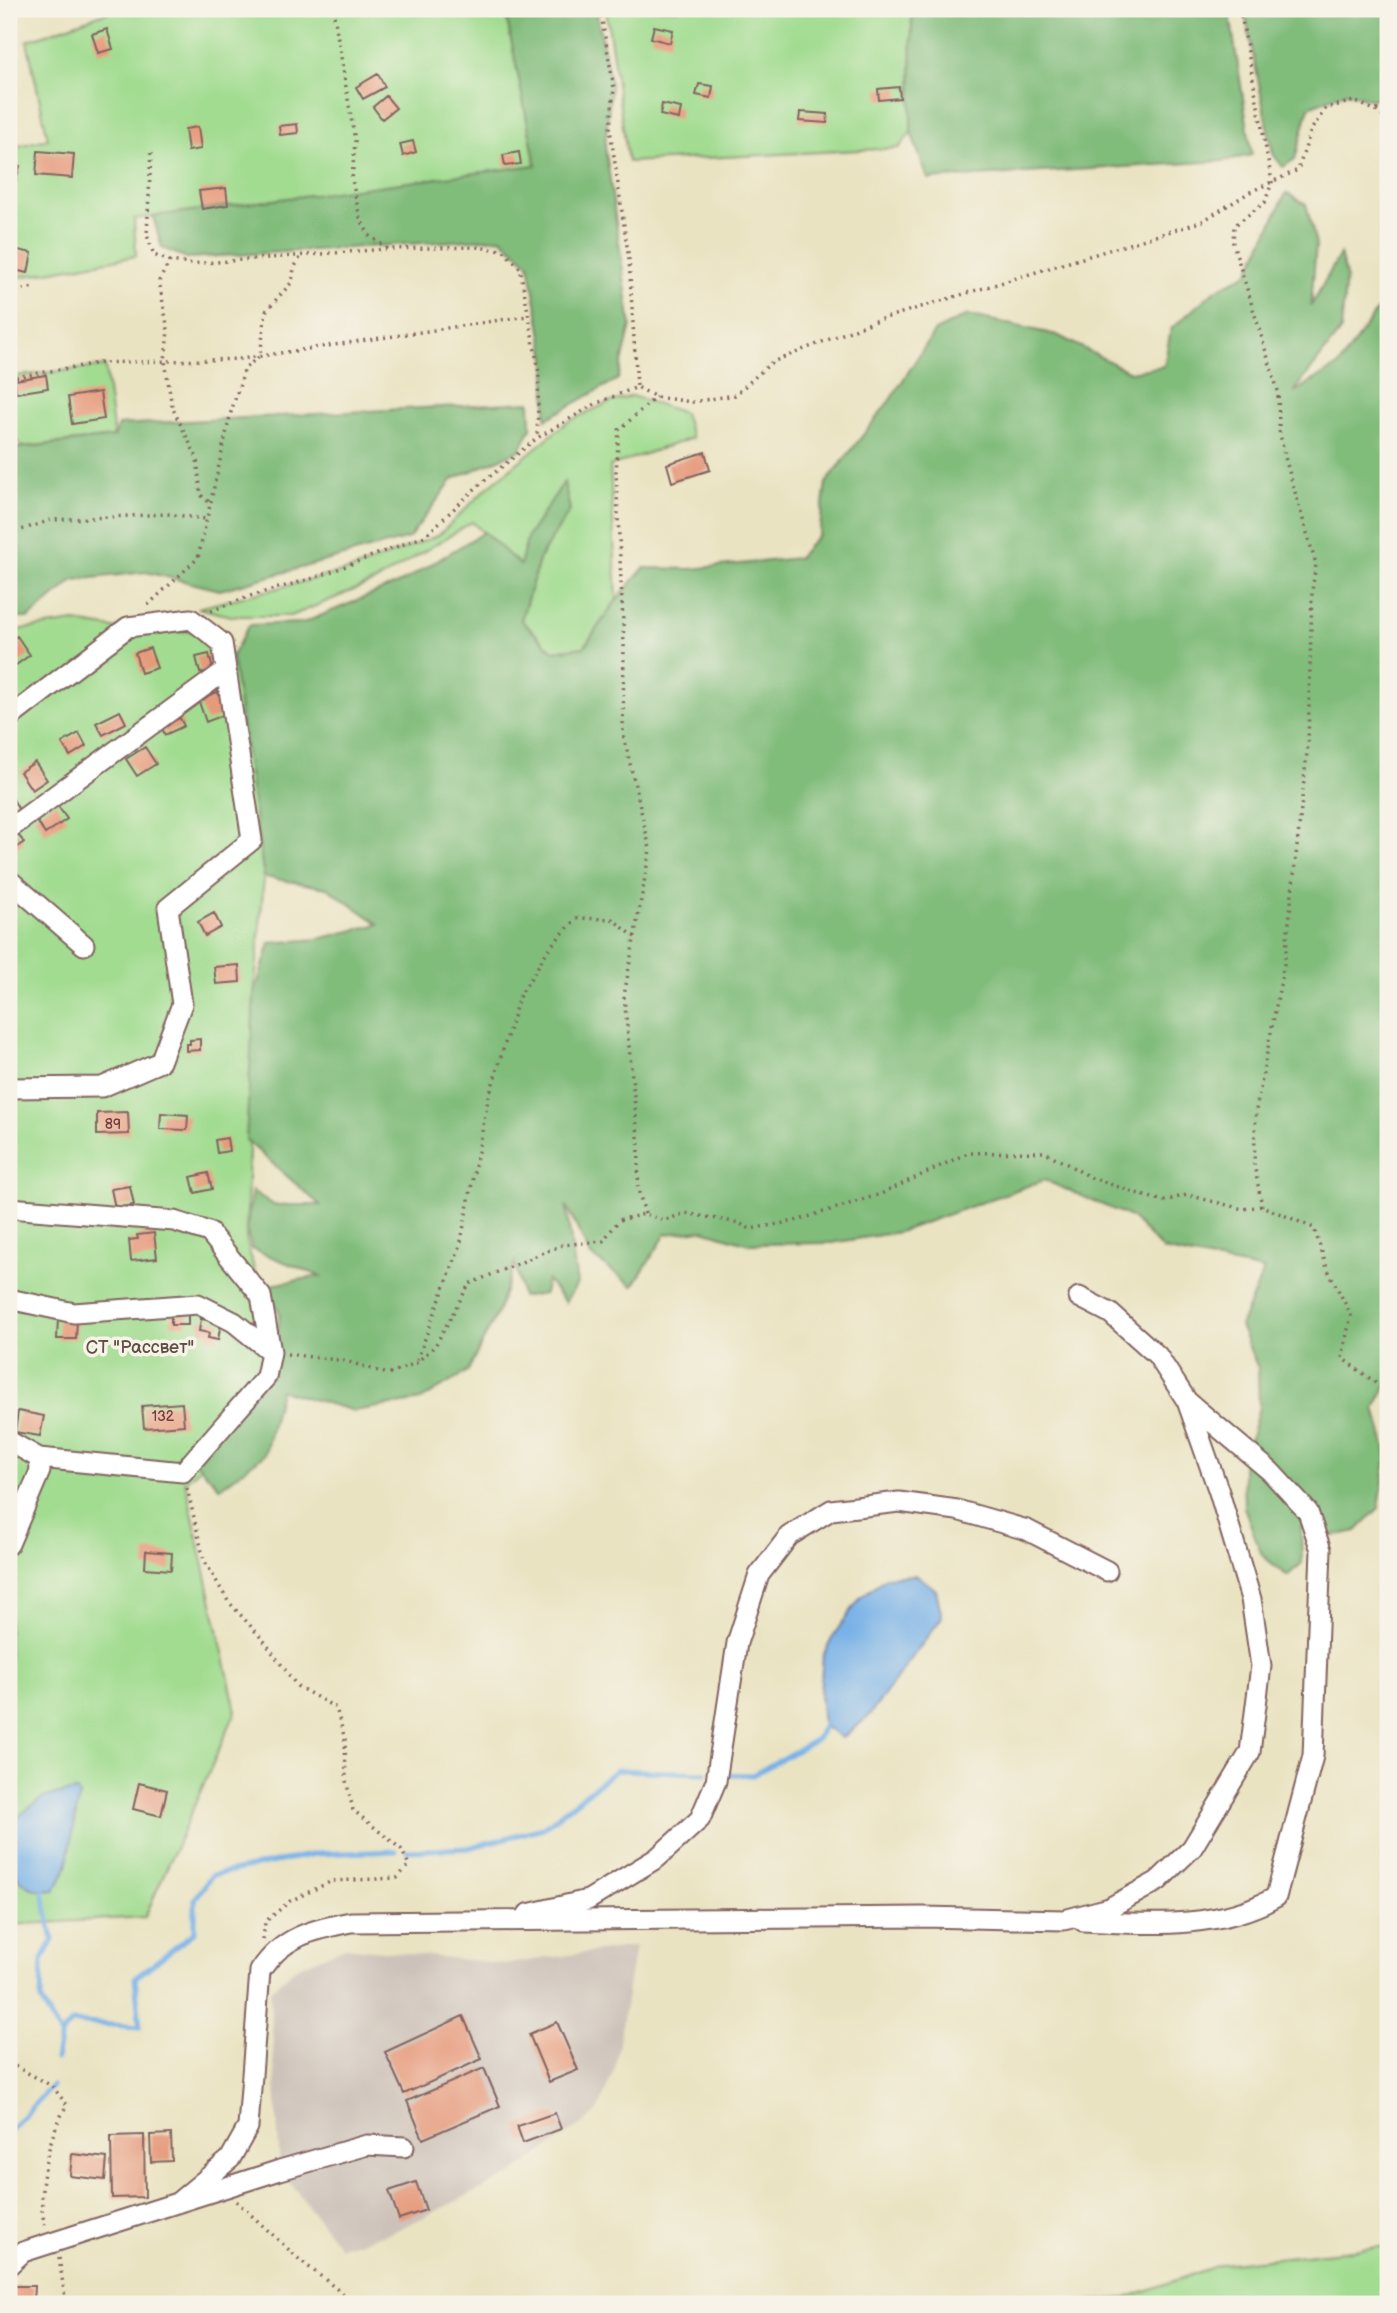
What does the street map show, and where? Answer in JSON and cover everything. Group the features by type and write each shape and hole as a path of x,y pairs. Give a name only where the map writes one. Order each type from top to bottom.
{"street":[{"path":"9,718 128,627 191,619 222,643 252,840 168,908 182,1004 160,1062 102,1087 9,1088"},
{"path":"9,829 226,670"},
{"path":"9,880 83,945"},
{"path":"9,1208 174,1222 209,1232 261,1296 271,1352 265,1377 183,1472 39,1458 9,1441"},
{"path":"1064,1920 1109,1908 1158,1881 1192,1848 1250,1752 1261,1666 1251,1599 1219,1492 1187,1401 1157,1356 1110,1313 1079,1297"},
{"path":"9,1299 74,1313 198,1304 234,1322 271,1352"},
{"path":"177,2203 230,2159 248,2127 260,1972 273,1952 313,1930 351,1922 490,1923 923,1917 1064,1920 1168,1926 1252,1910 1276,1896 1313,1756 1321,1550 1308,1511 1270,1471 1187,1401"},
{"path":"9,1544 40,1471 39,1458"},
{"path":"490,1923 588,1900 657,1858 700,1819 716,1781 737,1643 759,1575 789,1536 831,1510 898,1502 957,1510 1027,1530 1107,1571"},
{"path":"9,2265 23,2252 222,2188 367,2146 404,2147"}],"path":[{"path":"9,16 22,9"},
{"path":"333,9 355,141 352,180 360,218 369,235 388,249"},
{"path":"600,9 614,88 610,129 629,260 637,387"},
{"path":"1240,9 1272,182 1265,202 1234,226 1233,243 1278,391 1279,430 1316,564 1312,591 1308,743 1285,959 1256,1110 1254,1164 1262,1206"},
{"path":"191,619 250,596 314,578 425,536 477,487 537,438 597,403 637,387 656,397 692,402 735,395 772,362 875,321 1201,222 1298,170 1311,130 1326,108 1354,101 1375,110 1388,121"},
{"path":"1375,110 1388,108"},
{"path":"151,153 147,235 154,255 170,261 190,264 388,249 475,247 503,250 520,268 539,373 537,438"},
{"path":"128,627 198,558 231,412 245,368 260,356 266,311 292,282 294,268 301,256"},
{"path":"170,261 159,281 167,330 165,361 172,407 197,458 201,495 210,503"},
{"path":"9,292 34,287"},
{"path":"9,378 99,363 260,356 528,316"},
{"path":"645,1214 638,1189 639,1147 624,996 650,849 623,734 624,646 616,472 619,430 656,397"},
{"path":"9,534 51,520 167,514 206,519"},
{"path":"416,1363 460,1246 488,1100 519,997 550,947 578,918 612,919 635,937"},
{"path":"271,1352 346,1361 388,1374 416,1363 435,1346 469,1284 562,1245 603,1241 619,1220 645,1214 664,1221 685,1213 739,1223 750,1229 795,1221 881,1194 968,1153 1045,1152 1092,1178 1164,1201 1187,1195 1243,1209 1262,1206 1314,1228 1327,1268 1351,1315 1342,1358 1388,1392"},
{"path":"183,1472 204,1560 228,1601 264,1641 297,1686 336,1708 345,1739 346,1780 353,1810 394,1842 410,1865 397,1878 332,1881 290,1901 265,1922 262,1941 273,1952"},
{"path":"9,2063 26,2069 52,2086 67,2105 58,2119 43,2184 44,2222 61,2264 66,2304"},
{"path":"222,2188 300,2260 356,2304"}],"shaded area":[{"path":"635,1946 615,2067 597,2113 512,2174 395,2231 340,2247 280,2170 270,1991 296,1968 345,1947 505,1964"}],"green space":[{"path":"116,9 505,9 536,165 134,219 136,256 9,279 9,148 48,139 27,41"},
{"path":"505,9 596,9 611,86 605,146 631,326 618,379 546,419 546,358 529,264 501,238 187,258 162,248 153,216 536,165"},
{"path":"606,9 912,9 911,132 899,148 628,162"},
{"path":"912,9 1229,9 1252,155 1223,161 928,179 911,132"},
{"path":"1244,9 1388,9 1388,99 1368,99 1346,92 1309,107 1295,159 1283,167 1273,154"},
{"path":"1286,193 1306,204 1316,244 1311,306 1340,254 1346,276 1341,330 1294,392 1339,365 1382,303 1381,225 1388,211 1388,1383 1375,1408 1387,1453 1379,1508 1356,1531 1335,1536 1301,1527 1302,1563 1287,1576 1262,1555 1244,1507 1243,1467 1259,1407 1258,1368 1240,1326 1264,1270 1163,1250 1131,1217 1044,1180 899,1232 832,1243 749,1244 703,1230 666,1234 633,1286 590,1255 566,1205 577,1284 565,1302 547,1280 544,1294 522,1297 515,1263 498,1311 468,1371 421,1400 354,1411 280,1390 265,1454 220,1488 191,1457 272,1375 280,1313 265,1286 320,1276 252,1249 246,1230 252,1191 274,1205 320,1205 246,1140 254,996 270,943 318,939 379,924 327,888 264,877 232,656 249,625 303,623 402,582 484,532 520,565 528,536 564,482 570,510 540,557 521,620 553,651 584,647 617,599 644,568 691,569 798,558 819,534 826,483 890,400 935,331 968,315 1057,335 1130,372 1164,366 1171,329 1214,291 1248,273"},
{"path":"105,366 114,437 22,447 9,431 9,377"},
{"path":"632,396 684,413 692,438 610,466 617,599 584,647 553,651 521,620 540,557 570,510 528,536 520,566 472,522 376,581 291,616 231,616 198,608 354,569 439,535 487,488 567,422 608,403"},
{"path":"530,402 531,428 520,450 453,479 409,538 220,590 146,572 74,580 29,618 9,618 9,449 114,437 118,425"},
{"name":"СТ \"Рассвет\"","path":"75,622 139,632 201,631 232,656 264,877 254,996 246,1239 276,1350 247,1428 185,1481 236,1711 145,1917 9,1925 9,631"},
{"path":"1388,2246 1388,2304 1061,2304 1126,2298 1222,2264"}],"water":[{"path":"917,1575 936,1590 942,1617 868,1717 842,1738 823,1726 820,1694 823,1656 835,1633 861,1597 887,1577"},
{"path":"77,1791 79,1796 67,1867 55,1890 44,1891 27,1886 12,1865 9,1836 11,1826 22,1813 44,1798"}],"building":[{"path":"654,26 673,30 670,43 651,38"},
{"path":"107,29 113,49 98,53 92,34"},
{"path":"378,74 385,87 363,99 356,87"},
{"path":"699,84 713,86 711,98 696,95"},
{"path":"899,87 900,98 879,100 878,89"},
{"path":"386,96 396,108 382,119 373,107"},
{"path":"662,104 681,108 679,119 660,115"},
{"path":"800,112 828,114 827,123 799,121"},
{"path":"297,124 298,133 280,135 279,126"},
{"path":"198,127 201,149 188,151 185,129"},
{"path":"413,141 416,152 403,156 400,144"},
{"path":"38,151 74,154 72,178 36,175"},
{"path":"519,152 521,164 505,166 503,155"},
{"path":"9,162 20,166 14,187 9,186"},
{"path":"226,188 228,205 202,209 199,191"},
{"path":"9,248 32,253 28,273 9,269"},
{"path":"46,375 48,388 16,393 15,380"},
{"path":"100,392 104,419 72,424 68,397"},
{"path":"705,452 710,470 672,482 667,464"},
{"path":"17,636 30,655 9,670 9,641"},
{"path":"150,648 157,668 141,673 135,653"},
{"path":"209,654 213,670 200,673 196,657"},
{"path":"218,692 226,714 206,722 198,699"},
{"path":"120,711 126,723 103,735 96,723"},
{"path":"180,718 184,726 165,735 161,726"},
{"path":"79,733 86,746 70,756 62,743"},
{"path":"145,747 156,764 137,776 126,759"},
{"path":"35,762 47,780 32,790 20,772"},
{"path":"9,792 21,814 9,821"},
{"path":"55,802 67,819 45,834 34,816"},
{"path":"14,830 24,842 9,854 9,835"},
{"path":"214,913 221,927 205,936 198,922"},
{"path":"239,965 240,982 216,984 214,967"},
{"path":"200,1039 200,1050 186,1051 186,1044 190,1044 190,1040"},
{"path":"128,1112 129,1134 97,1135 97,1113"},
{"path":"161,1113 188,1115 187,1130 160,1129"},
{"path":"227,1138 229,1151 217,1153 215,1140"},
{"path":"208,1173 212,1189 195,1193 191,1177"},
{"path":"130,1186 134,1205 115,1208 111,1189"},
{"path":"154,1233 157,1258 131,1261 129,1240 138,1239 137,1235"},
{"path":"188,1314 188,1325 171,1325 171,1315"},
{"path":"58,1318 77,1319 76,1339 57,1339"},
{"path":"201,1319 221,1322 218,1340 208,1338 209,1333 199,1331"},
{"path":"182,1403 184,1425 144,1428 142,1406"},
{"path":"18,1411 44,1416 40,1436 15,1432"},
{"path":"146,1551 172,1553 171,1570 145,1568"},
{"path":"139,1783 167,1790 161,1816 133,1809"},
{"path":"463,2016 482,2059 404,2094 385,2052"},
{"path":"557,2022 578,2070 549,2082 529,2034"},
{"path":"484,2068 500,2106 423,2139 407,2101"},
{"path":"555,2113 561,2129 523,2143 517,2126"},
{"path":"171,2134 172,2161 151,2162 150,2135"},
{"path":"144,2135 145,2197 112,2198 111,2136"},
{"path":"72,2154 107,2158 105,2180 70,2176"},
{"path":"416,2182 426,2210 399,2219 389,2191"},
{"path":"14,2286 34,2286 33,2304 13,2303"}],"waterway":[{"path":"726,1774 753,1775 817,1739 823,1726"},
{"path":"407,1851 468,1848 543,1828 616,1770 706,1773"},
{"path":"56,2059 61,2035 72,2022 140,2027 135,1978 195,1932 195,1899 212,1875 315,1854 396,1851"},
{"path":"43,1892 53,1940 42,1960 41,2001 61,2035"},
{"path":"9,2132 52,2086"}]}
